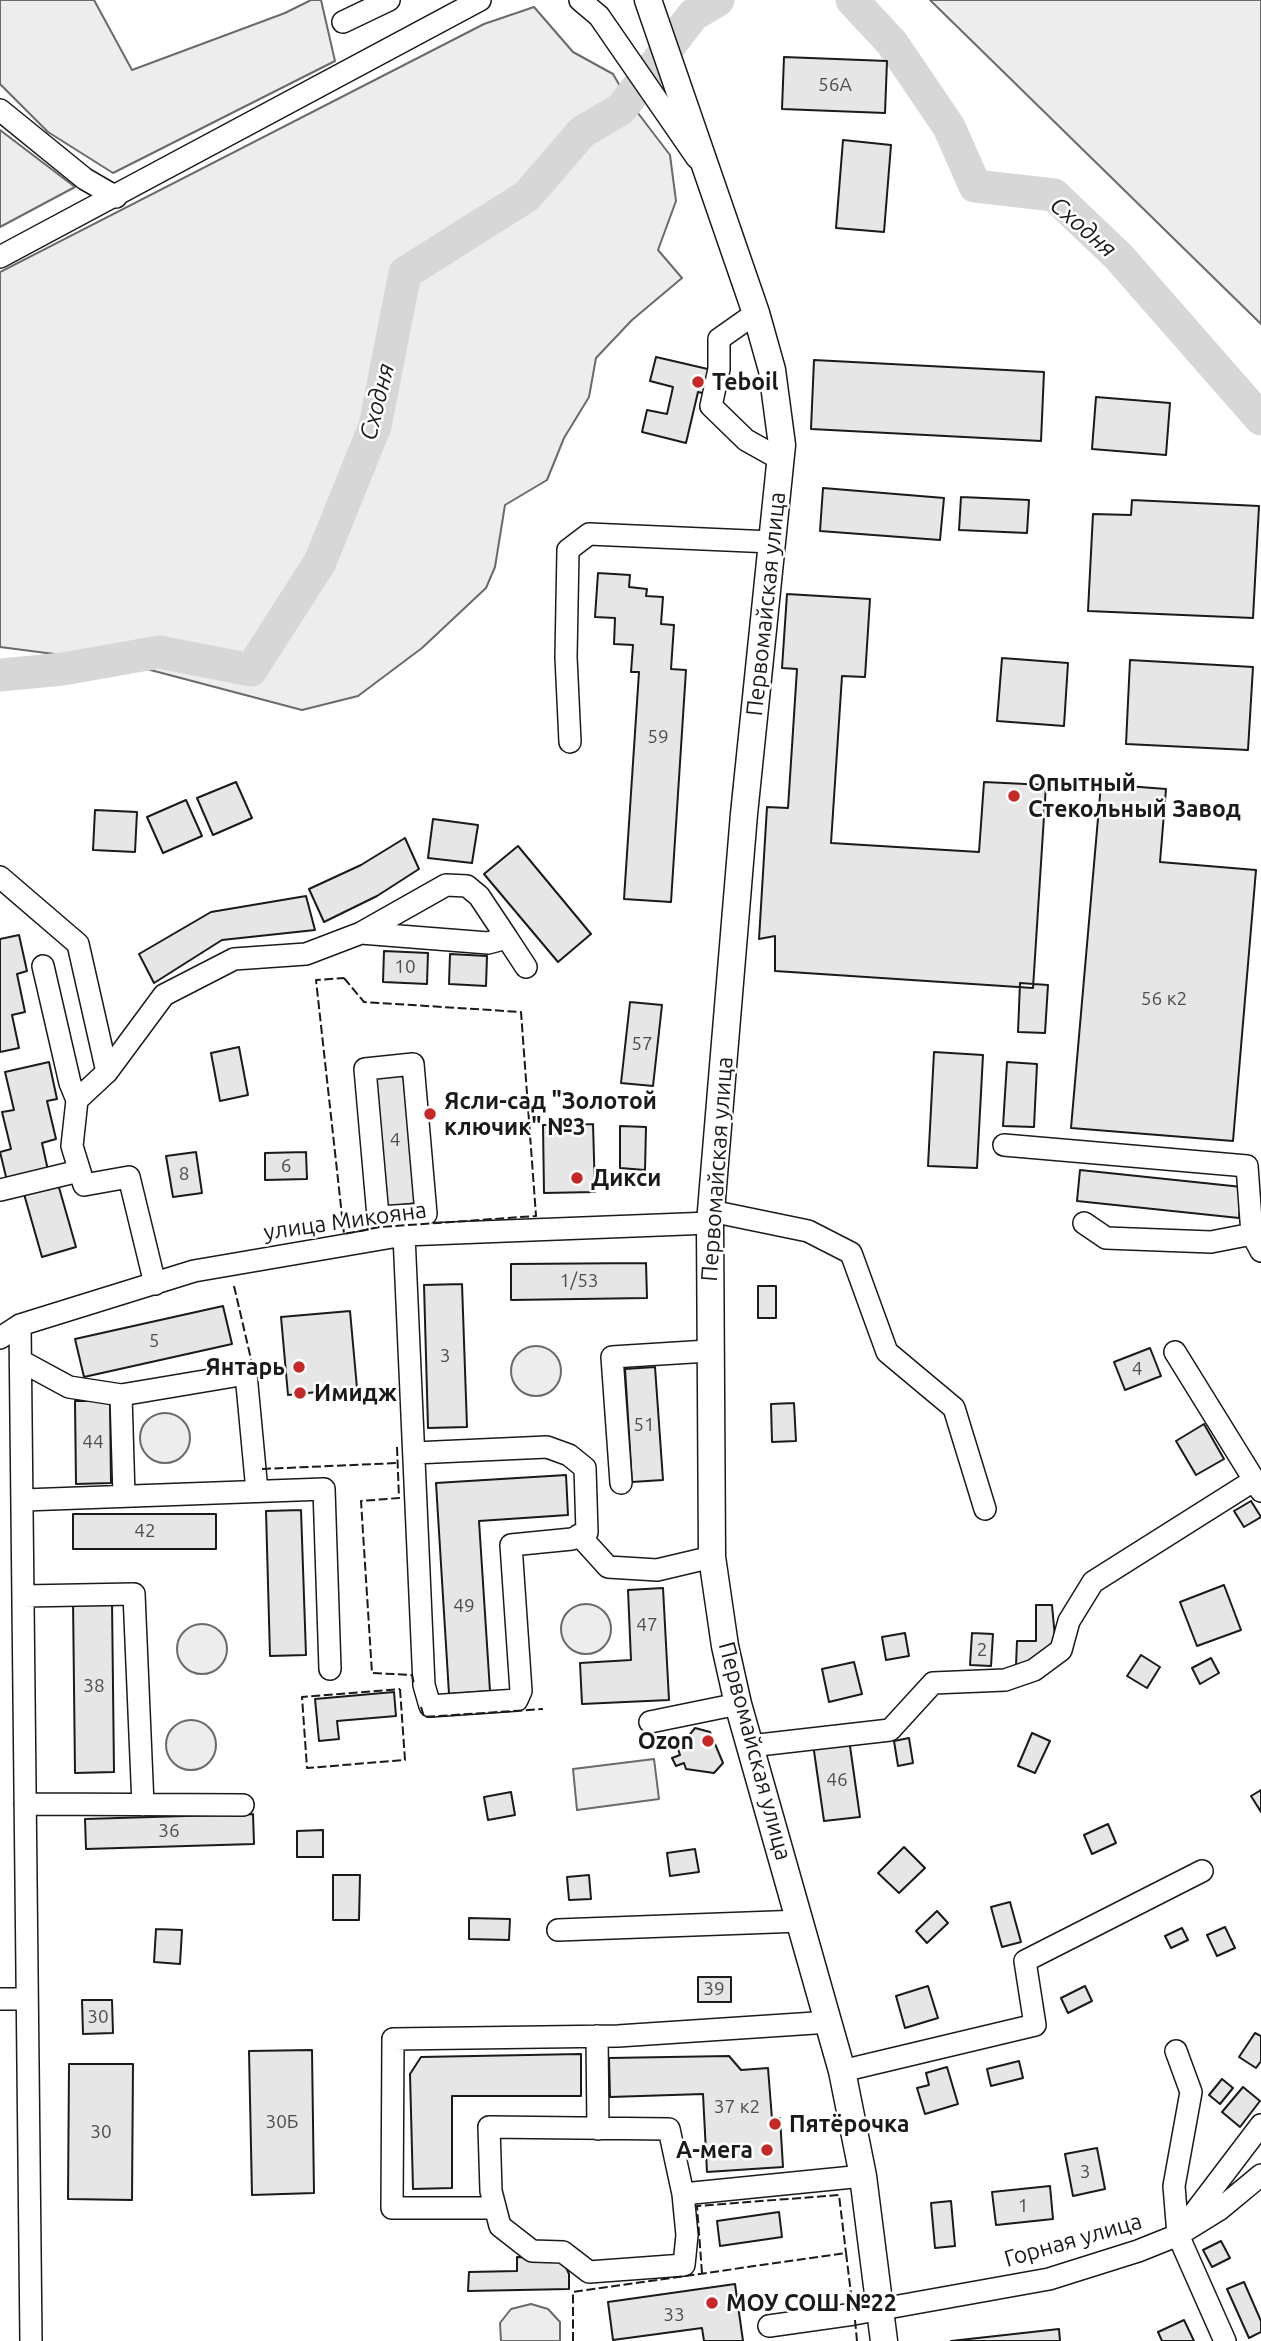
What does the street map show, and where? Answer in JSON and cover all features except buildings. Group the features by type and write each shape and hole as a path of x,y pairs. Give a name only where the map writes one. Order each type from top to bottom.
{"main road":[{"name":"Первомайская улица","path":"648,0 671,103 706,171 756,313 780,415 780,459 744,814 710,1217 708,1351 712,1557 725,1646 738,1704 842,2071 863,2176 884,2341"}],"street":[{"path":"343,22 389,0"},
{"path":"0,257 480,0"},
{"path":"580,0 599,16 628,58 671,103"},
{"path":"0,110 85,179 116,197"},
{"path":"756,313 719,339 719,369 711,406 746,440 780,459"},
{"path":"570,742 566,657 568,550 589,534 772,542"},
{"path":"0,877 78,944 107,1072"},
{"path":"78,1100 107,1072 164,995 234,959 306,954 361,933 446,885 467,886 479,896 526,967"},
{"path":"361,933 488,943 507,938"},
{"path":"43,966 70,1083 78,1100 72,1146 79,1171 84,1185 129,1178 155,1284"},
{"path":"379,1217 426,1214 414,1064 365,1069 380,1239"},
{"path":"1004,1145 1247,1167 1257,1242 1106,1238 1084,1223"},
{"path":"0,1190 79,1171"},
{"name":"улица Микояна","path":"0,1338 20,1325 194,1271 404,1235 710,1217 808,1231 851,1253 887,1352 954,1408 985,1509"},
{"path":"404,1235 424,1685 430,1706 517,1700 521,1690 511,1545 587,1532 584,1468 569,1455 547,1447 414,1453"},
{"path":"20,1325 24,1500 31,2341"},
{"path":"621,1483 612,1357 708,1351"},
{"path":"750,1746 890,1730 933,1683 1005,1681 1034,1670 1061,1650 1069,1622 1093,1582 1257,1486 1175,1352"},
{"path":"21,1361 69,1387 121,1395 246,1374 257,1491"},
{"path":"121,1395 124,1496"},
{"path":"24,1500 324,1489 330,1669"},
{"path":"579,1535 608,1567 657,1570 712,1557"},
{"path":"24,1596 134,1594 143,1805"},
{"path":"650,1722 738,1704"},
{"path":"25,1804 243,1805"},
{"path":"842,2071 1035,2025 1025,1961 1202,1871"},
{"path":"558,1930 801,1921"},
{"path":"0,2000 27,1999"},
{"path":"495,2208 392,2208 393,2039 597,2036 830,2022"},
{"path":"597,2036 598,2129"},
{"path":"1177,2050 1191,2092 1174,2186 1178,2235 1225,2341"},
{"path":"1178,2235 1261,2125"},
{"path":"489,2127 668,2129 683,2194 687,2235 684,2264 589,2272 563,2252 532,2251 500,2227 491,2191 489,2127"},
{"name":"Горная улица","path":"769,2326 880,2310 1049,2279 1138,2251 1178,2235 1220,2208 1261,2175"},
{"path":"683,2194 863,2176"}],"shaded area":[{"path":"0,0 94,0 132,70 285,13 311,0 321,0 335,61 113,173 48,132 0,84"},
{"path":"930,0 1261,0 1261,324"},
{"path":"534,7 573,52 613,74 628,100 670,155 676,201 658,250 682,278 632,320 596,358 589,397 564,438 547,480 505,505 495,567 486,588 422,648 358,696 302,710 124,663 0,647 0,272 484,24"},
{"path":"0,130 75,187 0,227"},
{"path":"536,1346 554,1353 561,1371 554,1389 536,1396 518,1389 511,1371 518,1353"},
{"path":"165,1413 183,1420 190,1438 183,1456 165,1463 147,1456 140,1438 147,1420"},
{"path":"586,1604 604,1611 611,1629 604,1647 586,1654 568,1647 561,1629 568,1611"},
{"path":"202,1624 220,1631 227,1649 220,1667 202,1674 184,1667 177,1649 184,1631"},
{"path":"191,1720 209,1727 216,1745 209,1763 191,1770 173,1763 166,1745 173,1727"},
{"path":"654,1759 659,1799 577,1810 573,1769"},
{"path":"531,2304 548,2309 560,2322 560,2341 501,2341 500,2323 511,2309"}],"waterway":[{"name":"Сходня","path":"0,675 63,669 159,652 251,670 320,562 375,426 405,273 527,196 582,132 621,109 693,15 718,0"},
{"name":"Сходня","path":"852,0 892,43 949,127 975,186 1054,195 1119,257 1261,419"}],"fence":[{"path":"344,978 364,1002 521,1012 536,1216 380,1227 344,1234 316,980 344,978"},
{"path":"234,1286 254,1372"},
{"path":"397,1447 399,1498 361,1501 372,1673 412,1675 414,1684"},
{"path":"262,1469 398,1463"},
{"path":"400,1689 405,1760 307,1768 302,1697 400,1689"},
{"path":"421,1707 424,1717 543,1709"},
{"path":"702,2273 697,2206 839,2195 846,2253"},
{"path":"573,2341 573,2292 846,2253 853,2310"},
{"path":"855,2320 857,2341"}],"place":[{"name":"Teboil","path":"698,382"},
{"name":"Опытный Стекольный Завод","path":"1014,796"},
{"name":"Ясли-сад \"Золотой ключик\" №3","path":"430,1114"},
{"name":"Дикси","path":"577,1178"},
{"name":"Янтарь","path":"299,1367"},
{"name":"Имидж","path":"300,1393"},
{"name":"Ozon","path":"708,1741"},
{"name":"Пятёрочка","path":"775,2124"},
{"name":"А-мега","path":"767,2150"},
{"name":"МОУ СОШ №22","path":"712,2303"}]}
